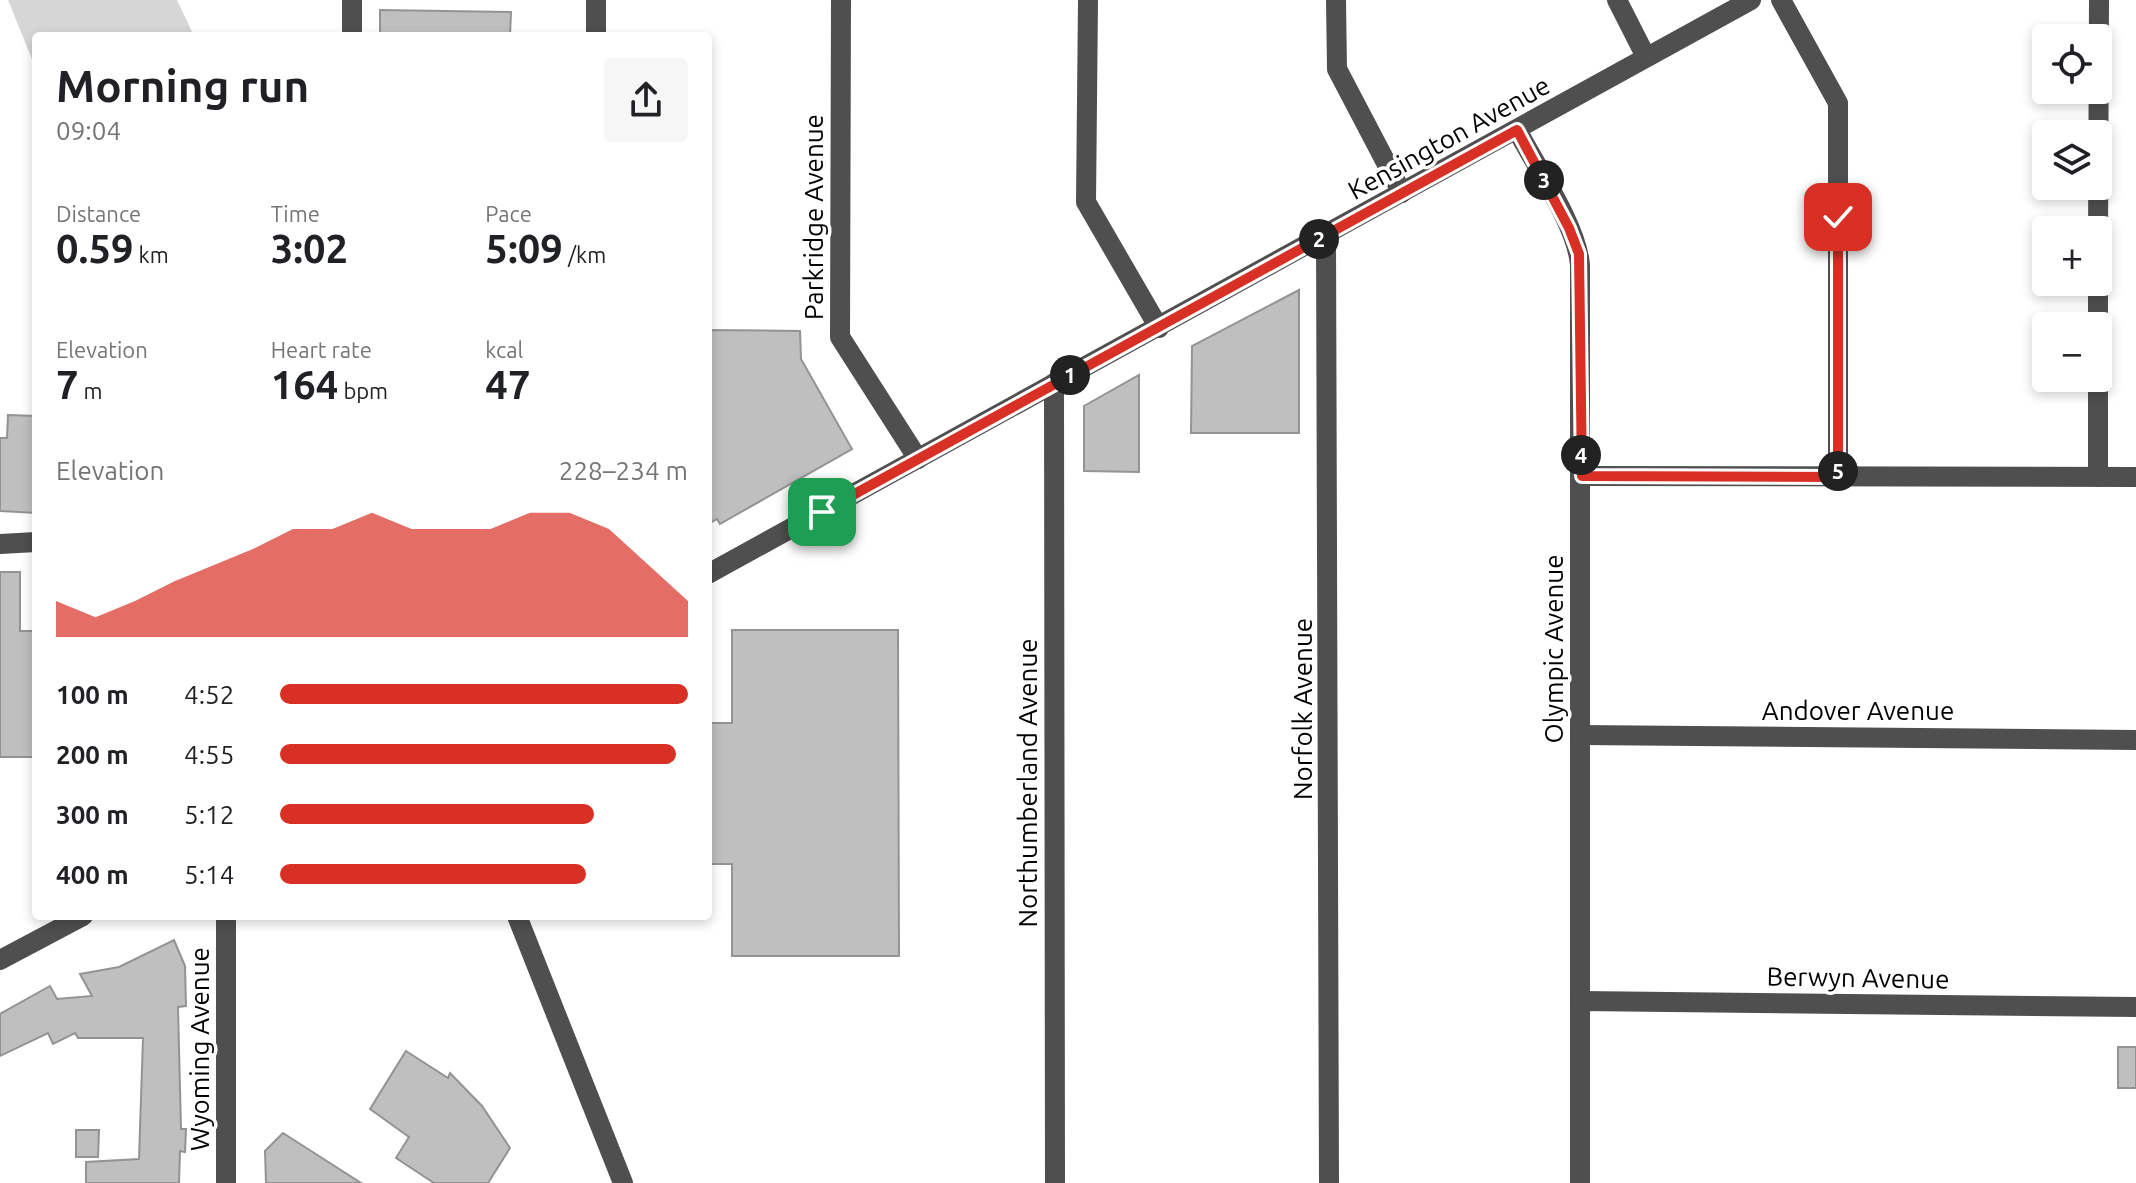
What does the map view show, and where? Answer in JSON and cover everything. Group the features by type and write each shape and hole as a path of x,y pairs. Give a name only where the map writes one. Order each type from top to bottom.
{"street":[{"path":"352,0 352,32"},
{"path":"596,0 596,32"},
{"name":"Parkridge Avenue","path":"841,0 840,337 918,459"},
{"path":"1088,0 1086,202 1159,328"},
{"path":"1336,0 1337,69 1402,193"},
{"path":"1617,0 1646,57"},
{"name":"Kensington Avenue","path":"712,572 1751,0"},
{"path":"1781,0 1838,103 1838,477"},
{"path":"2098,216 2099,0"},
{"name":"Olympic Avenue","path":"1517,130 1569,228 1579,254 1582,476 1580,1183"},
{"name":"Norfolk Avenue","path":"1326,235 1329,1183"},
{"name":"Northumberland Avenue","path":"1054,383 1055,1183"},
{"path":"2098,392 2098,477"},
{"path":"1582,476 2136,477"},
{"path":"0,544 32,542"},
{"name":"Andover Avenue","path":"1580,735 2136,740"},
{"path":"0,960 75,920"},
{"name":"Wyoming Avenue","path":"226,920 226,1183"},
{"path":"519,920 623,1183"},
{"name":"Berwyn Avenue","path":"1580,1001 2136,1007"}],"shaded area":[{"path":"8,0 177,0 192,32 32,32 32,59"}],"building":[{"path":"380,10 511,12 510,32 380,32"},
{"path":"1299,290 1299,433 1191,433 1192,346"},
{"path":"712,330 800,331 801,359 852,449 720,524 717,519 712,522"},
{"path":"1139,375 1139,472 1084,471 1084,406"},
{"path":"8,415 32,416 32,513 0,511 0,438 7,438"},
{"path":"0,572 20,572 20,631 32,631 32,757 0,757"},
{"path":"732,630 898,630 899,956 732,956 732,864 712,864 712,723 732,723"},
{"path":"174,940 185,966 186,1006 178,1007 181,1129 186,1129 185,1152 180,1151 179,1183 86,1183 86,1162 139,1159 143,1038 78,1038 75,1033 53,1044 48,1033 0,1056 0,1014 50,986 57,999 92,996 80,974 119,967"},
{"path":"2118,1047 2136,1047 2136,1088 2118,1088"},
{"path":"406,1051 448,1078 450,1073 482,1106 510,1148 488,1183 434,1183 396,1158 409,1137 370,1109"},
{"path":"76,1130 99,1130 98,1157 76,1157"},
{"path":"283,1133 361,1183 266,1183 265,1151"}],"route":[{"path":"822,512 1517,130 1569,228 1579,254 1582,476 1838,477 1838,217"}]}
